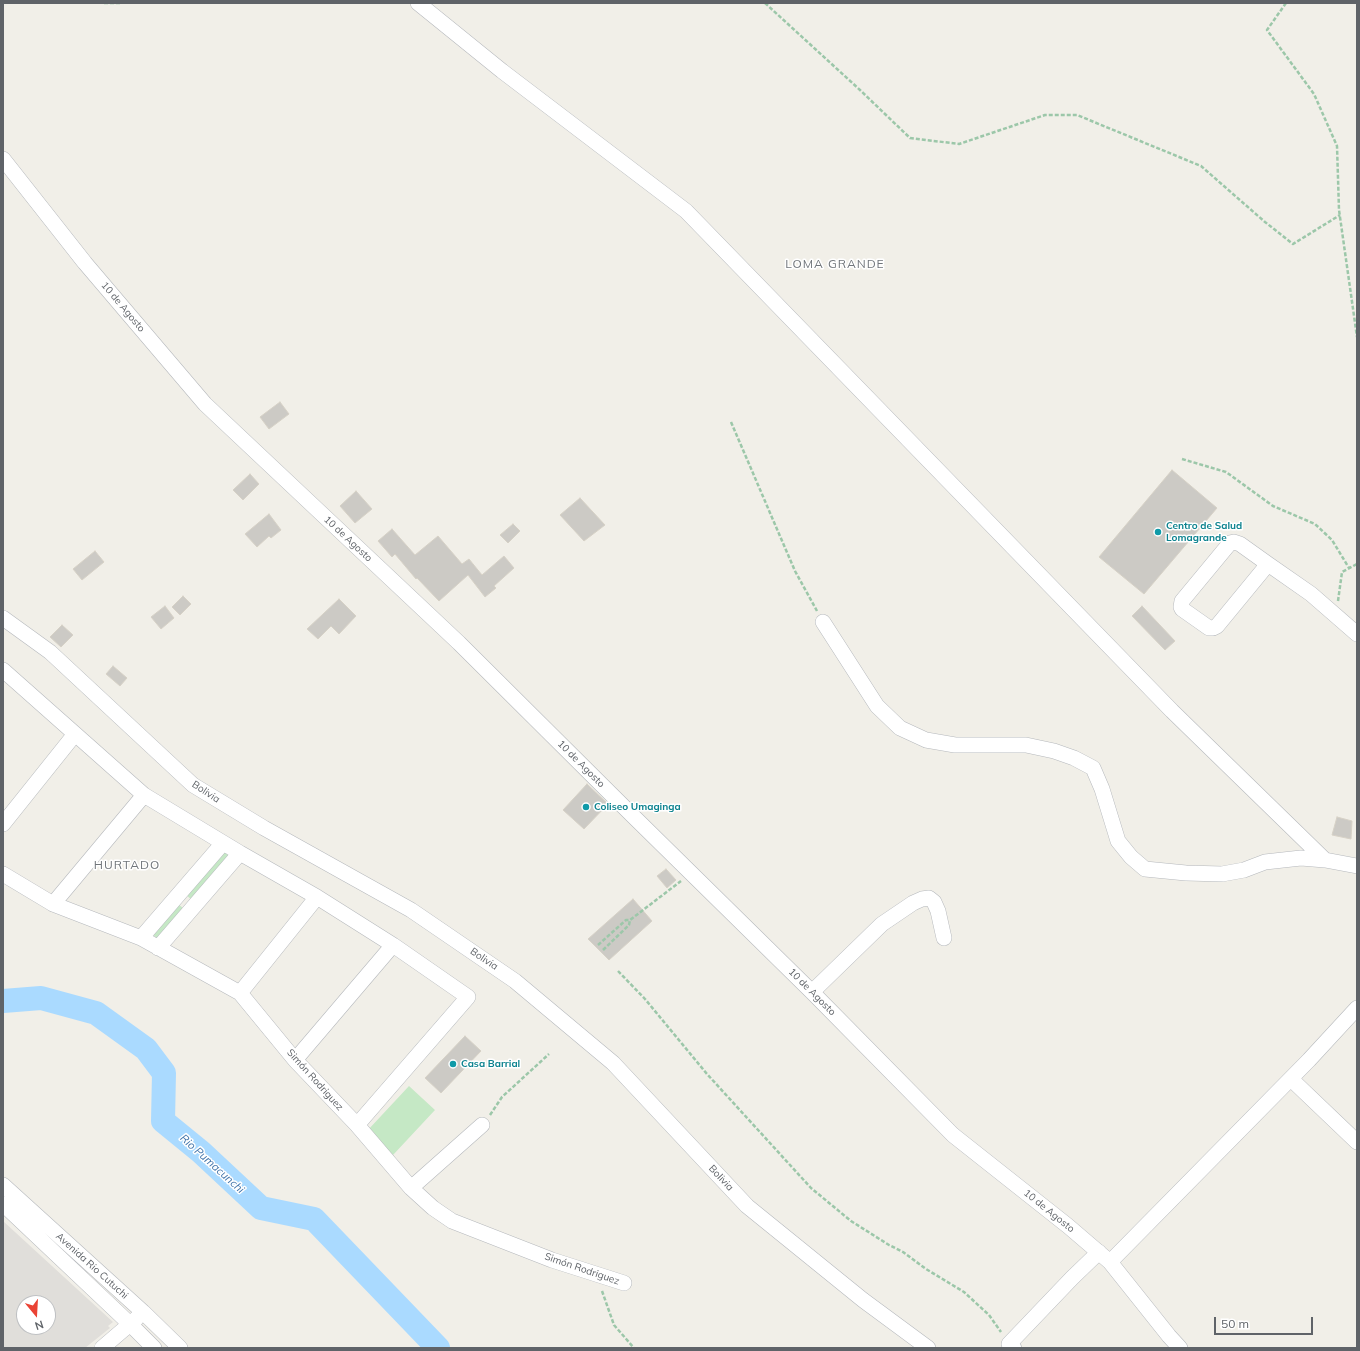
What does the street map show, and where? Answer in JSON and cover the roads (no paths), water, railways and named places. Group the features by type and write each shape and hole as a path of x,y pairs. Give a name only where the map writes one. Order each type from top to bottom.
{"street":[{"path":"418,3 502,71 686,211 1172,711 1326,860"},
{"name":"10 de Agosto","path":"3,159 85,263 205,404 460,643 812,992 953,1135 1068,1226 1104,1257 1168,1336 1180,1348"},
{"path":"1268,564 1217,626 1209,628 1182,609 1182,601 1230,542 1234,542 1240,544 1311,594 1357,634"},
{"name":"Bolivia","path":"3,618 50,652 193,785 264,828 411,910 515,981 613,1063 747,1206 863,1300 928,1348"},
{"path":"823,622 877,706 900,728 926,740 955,745 1026,745 1074,758 1093,768 1102,789 1118,841 1131,857 1145,869 1186,873 1222,874 1244,870 1265,862 1302,858 1326,860 1357,866"},
{"path":"5,676 144,795 240,853 317,897 393,945 468,997 356,1125"},
{"path":"3,824 74,734"},
{"path":"53,904 144,795"},
{"path":"141,938 223,842"},
{"path":"158,948 240,853"},
{"name":"Simón Rodriguez","path":"3,874 53,904 141,938 240,993 296,1060 411,1188 433,1208 452,1221 552,1260 624,1283"},
{"path":"179,894 194,906"},
{"path":"240,993 317,897"},
{"path":"812,992 882,924 913,902 929,898 934,902 938,911 944,938"},
{"path":"296,1060 393,945"},
{"path":"1012,1346 1072,1278 1104,1257 1291,1079 1357,1008"},
{"path":"1291,1079 1357,1142"},
{"path":"411,1188 482,1125"},
{"name":"Avenida Rio Cutuchi","path":"3,1185 143,1312 180,1348"},
{"name":"Avenida Rio Cutuchi","path":"3,1204 131,1324 154,1348"},
{"path":"102,1348 143,1312"}],"waterway":[{"name":"Rio Pumacunchi","path":"3,1001 41,998 96,1013 146,1049 164,1073 163,1121 201,1152 261,1208 314,1219 438,1348"}],"place":[{"name":"Centro de Salud Lomagrande","path":"1158,532"},
{"name":"Coliseo Umaginga","path":"586,807"},
{"name":"Casa Barrial","path":"453,1064"}],"district":[{"name":"LOMA GRANDE","path":"835,264"},
{"name":"HURTADO","path":"127,865"}]}
